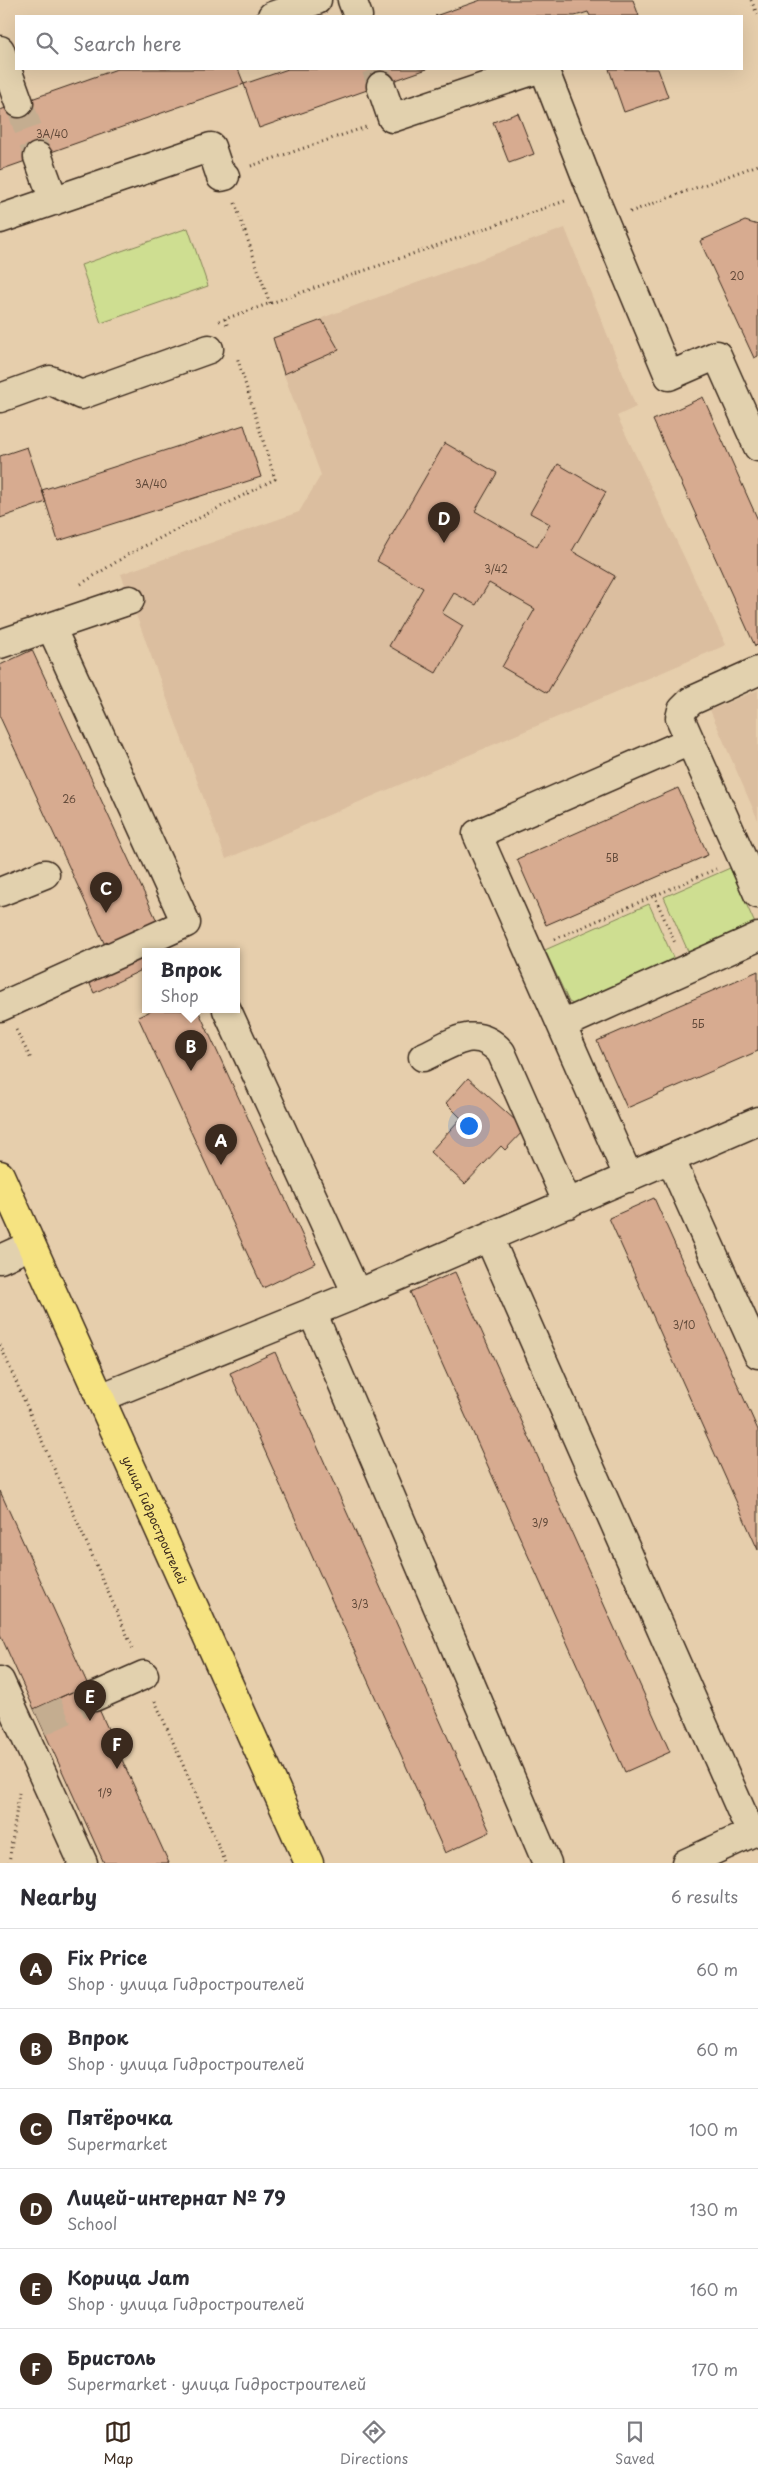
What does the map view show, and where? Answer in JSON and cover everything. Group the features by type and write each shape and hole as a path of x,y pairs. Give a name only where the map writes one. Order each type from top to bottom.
{"main road":[{"name":"улица Гидростроителей","path":"0,1175 309,1863"}],"lane":[{"path":"275,15 317,0"},
{"path":"352,0 358,15"},
{"path":"0,50 19,103"},
{"path":"381,86 392,118 535,70"},
{"path":"544,70 592,192 669,376 717,355 758,447"},
{"path":"0,219 211,147 221,177 229,187"},
{"path":"38,157 54,201"},
{"path":"0,398 50,380 81,395 222,348"},
{"path":"0,644 130,600"},
{"path":"6,1015 186,923 51,627"},
{"path":"758,671 686,704 680,718 758,894"},
{"path":"629,1178 477,834 690,741"},
{"path":"0,892 45,874"},
{"path":"562,1025 758,937"},
{"path":"228,1013 357,1294"},
{"path":"423,1057 470,1036 486,1038 501,1052 568,1204"},
{"path":"100,1398 357,1294 758,1122"},
{"path":"671,1160 758,1354"},
{"path":"489,1238 755,1832 686,1863"},
{"path":"0,1258 31,1245"},
{"path":"312,1312 547,1863"},
{"path":"94,1697 144,1675"},
{"path":"0,1681 31,1726 83,1863"}],"path":[{"path":"751,0 758,16"},
{"path":"270,304 229,187 392,118"},
{"path":"604,221 758,165"},
{"path":"216,323 592,192"},
{"path":"225,319 228,328"},
{"path":"73,587 82,584 129,554 275,479 222,348"},
{"path":"529,951 721,866"},
{"path":"654,896 687,969"},
{"path":"6,1015 31,1059"},
{"path":"0,1345 226,1863"},
{"path":"9,1863 20,1788"}],"shaded area":[{"path":"565,228 636,407 617,416 726,645 226,859 121,574 299,512 321,475 278,358 280,355 273,338"},
{"path":"758,690 758,820 710,710"}],"green space":[{"path":"188,228 208,286 101,323 81,265"},
{"path":"730,868 757,928 691,958 664,897"},
{"path":"649,904 676,964 575,1005 569,1002 545,950"}],"building":[{"path":"481,0 633,0 639,15 590,15 588,12 578,15 438,15"},
{"path":"114,70 238,70 244,84 0,170 0,110"},
{"path":"285,70 424,70 259,128 244,84"},
{"path":"609,70 658,70 668,97 624,112"},
{"path":"518,113 534,154 509,163 493,122"},
{"path":"745,221 758,225 758,356 754,358 700,241"},
{"path":"322,320 339,350 284,374 273,338"},
{"path":"703,397 758,520 758,645 755,646 653,420"},
{"path":"244,425 261,477 58,541 42,490"},
{"path":"445,443 497,473 475,511 537,547 550,524 530,513 558,464 606,492 572,551 615,576 547,693 502,667 535,609 489,583 476,605 454,593 442,613 463,626 436,673 389,646 423,588 377,561"},
{"path":"27,447 46,502 0,518 0,456"},
{"path":"32,650 157,921 105,945 0,717 0,665"},
{"path":"678,788 708,855 546,925 517,859"},
{"path":"163,937 168,948 142,948 142,970 94,993 85,973"},
{"path":"758,971 758,1051 627,1108 597,1041"},
{"path":"147,1013 199,1013 315,1263 263,1288 138,1017"},
{"path":"468,1078 525,1129 505,1150 501,1146 465,1184 430,1152 461,1118 446,1103"},
{"path":"654,1198 758,1430 758,1550 609,1218"},
{"path":"455,1272 670,1752 625,1772 410,1292"},
{"path":"275,1352 490,1832 445,1853 230,1373"},
{"path":"0,1491 88,1685 34,1709 0,1634"},
{"path":"88,1685 169,1863 104,1863 34,1709"}],"tunnel":[{"path":"376,70 381,86"},
{"path":"19,103 38,157"},
{"path":"40,1722 94,1697"}],"place":[{"name":"Лицей-интернат № 79","path":"444,543"},
{"name":"Пятёрочка","path":"106,913"},
{"name":"Впрок","path":"191,1071"},
{"name":"Fix Price","path":"221,1165"},
{"name":"Корица Jam","path":"90,1721"},
{"name":"Бристоль","path":"117,1769"}]}
